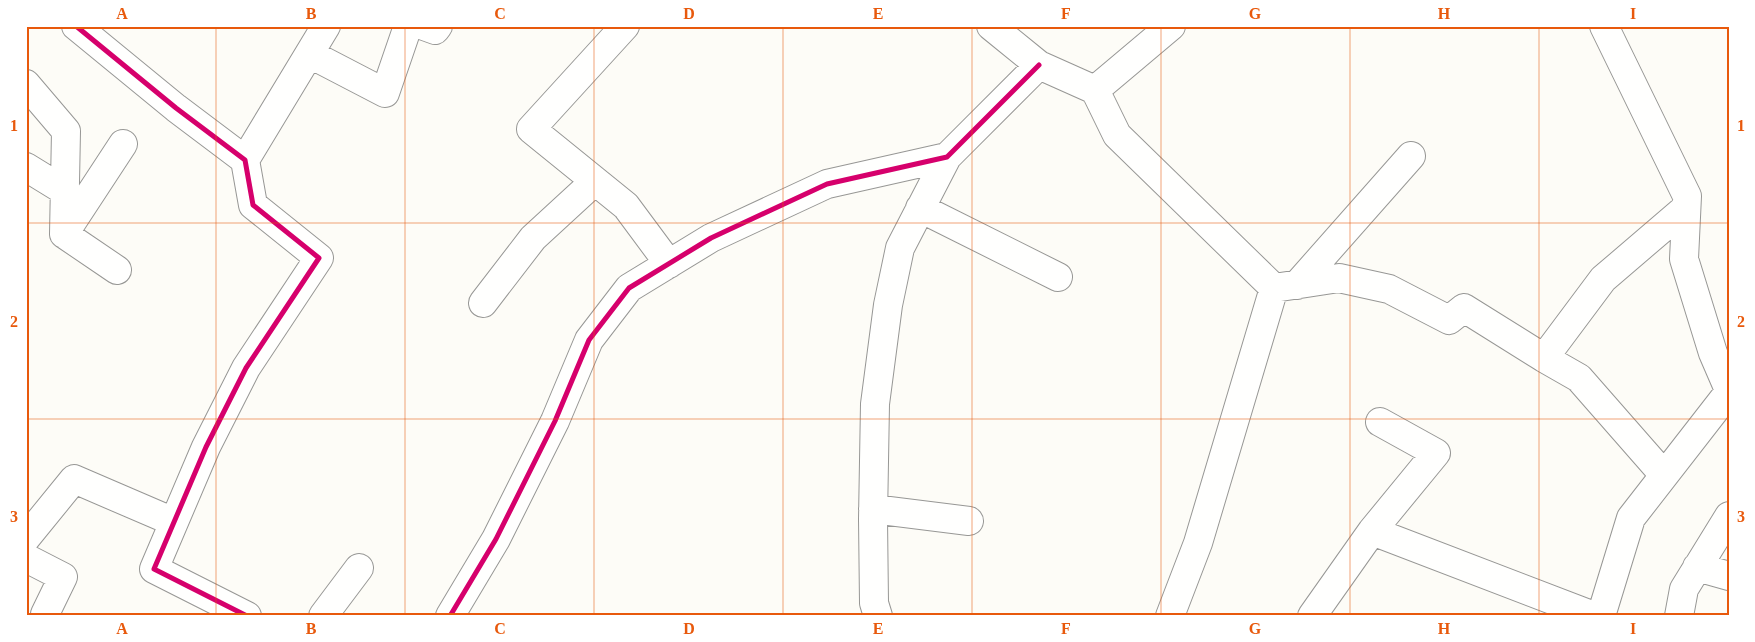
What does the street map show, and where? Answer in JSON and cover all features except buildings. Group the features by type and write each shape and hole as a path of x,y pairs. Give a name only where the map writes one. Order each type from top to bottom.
{"street":[{"path":"76,26 176,108 246,160"},
{"path":"246,616 154,569 206,447 246,368 319,258 253,204 246,160 326,26"},
{"path":"310,54 385,93 408,26"},
{"path":"424,26 435,30 438,26"},
{"path":"625,26 531,129 626,206 670,264"},
{"path":"1601,616 1631,518 1729,391 1713,353 1684,259 1687,196 1604,26"},
{"path":"1096,90 1169,27"},
{"path":"1006,31 1039,65 1096,90 1116,135 1286,286"},
{"path":"878,616 874,604 875,404 888,305 900,248 947,157 1039,65"},
{"path":"26,84 66,131 64,234"},
{"path":"64,234 123,144"},
{"path":"1170,616 1198,543 1286,286 1411,156"},
{"path":"450,616 496,539 556,421 590,340 629,288 712,238 827,184 947,157"},
{"path":"26,167 65,191"},
{"path":"483,303 533,238 595,181"},
{"path":"920,208 1058,277"},
{"path":"1544,358 1604,279 1686,208"},
{"path":"64,234 117,270"},
{"path":"1286,286 1339,278 1389,289 1449,320 1464,308 1579,378 1664,476"},
{"path":"1312,616 1372,531 1436,453 1380,422"},
{"path":"26,538 74,479 174,522"},
{"path":"873,509 968,521"},
{"path":"1679,616 1684,589 1729,516"},
{"path":"1372,531 1594,616"},
{"path":"26,558 63,577 45,614 48,616"},
{"path":"1697,567 1729,576"},
{"path":"322,616 359,568"}],"cycle path":[{"path":"76,26 176,108 245,160 253,205 319,258 246,368 206,447 154,569 247,616"},
{"path":"450,616 496,539 555,421 589,340 629,288 711,238 827,184 947,157 1039,65"}]}
